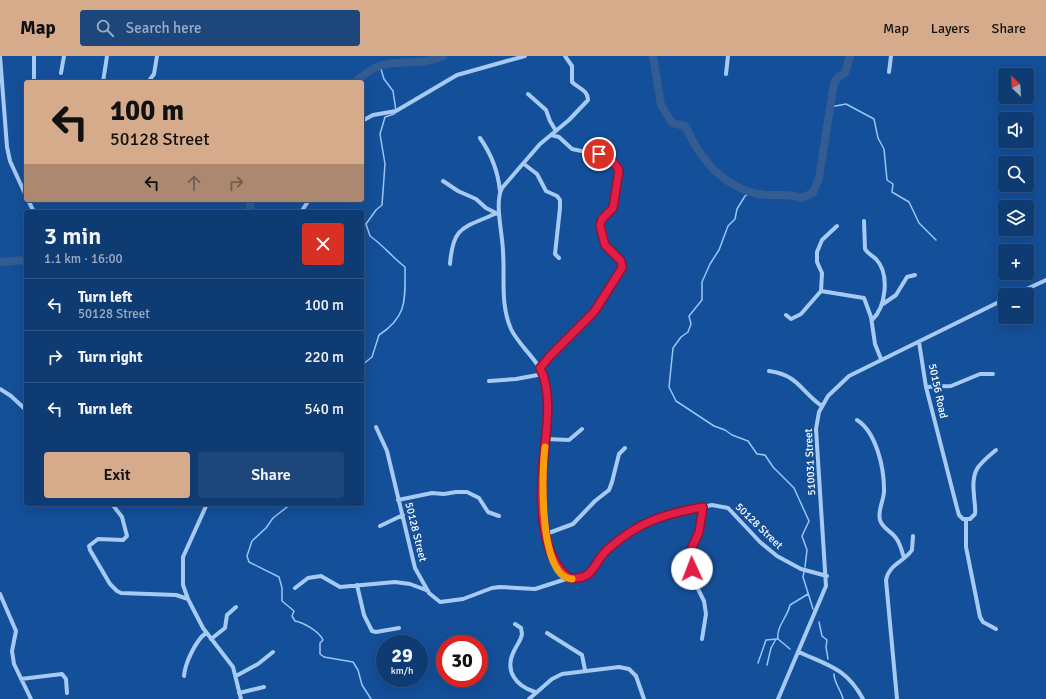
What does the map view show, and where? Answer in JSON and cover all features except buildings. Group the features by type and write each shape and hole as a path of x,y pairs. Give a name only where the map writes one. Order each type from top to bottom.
{"street":[{"path":"0,56 7,147 10,161 24,192"},
{"path":"34,56 34,80"},
{"path":"61,73 64,56"},
{"path":"102,80 107,56"},
{"path":"151,80 154,74 157,56"},
{"path":"364,120 373,115 396,111 457,75 525,56"},
{"path":"500,192 540,144 569,120 588,98 584,91 572,82 572,66 564,56"},
{"path":"726,74 728,56"},
{"path":"889,72 891,56"},
{"path":"528,94 546,110 556,131"},
{"path":"0,125 5,121"},
{"path":"540,368 594,312 622,268 620,259 607,248 600,228 602,219 613,206 619,173 617,166 605,156 572,149 559,137 550,135"},
{"path":"480,138 489,151 496,167 500,192 498,214 503,251 502,289 507,317 515,335 543,374 548,418 542,489 546,534 555,564 569,578"},
{"path":"524,164 537,174 546,191 557,196 560,200 555,254 559,258"},
{"path":"443,181 458,191 474,197 486,208 498,214"},
{"path":"450,264 452,242 459,232 470,225 498,214"},
{"path":"864,221 865,249 877,260 884,279 885,290 883,304"},
{"path":"786,315 791,319 797,317 821,291 822,273 817,262 817,252 822,240 836,226"},
{"path":"872,320 883,304 896,295 907,277 915,275"},
{"path":"1029,288 1046,280"},
{"path":"821,291 864,298 872,320 874,340 882,359"},
{"name":"510031 Street","path":"778,699 826,586 827,576 816,433 817,419 822,406 837,386 849,376 998,302"},
{"name":"50156 Road","path":"919,342 926,387 940,444 959,515 966,520"},
{"path":"769,371 781,373 792,379 822,406"},
{"path":"489,381 516,379 543,374"},
{"path":"926,387 951,386 980,374 993,374"},
{"path":"0,389 11,396 24,408"},
{"path":"857,420 871,433 879,461 884,489 880,520 884,527 897,539 904,558"},
{"name":"50128 Street","path":"376,427 387,451 398,500 403,515 410,555 426,590 436,601 444,602 463,599 492,588 500,587 534,589 569,578 579,578 588,575 606,550 638,525 666,515 717,505 728,508 760,542 777,556 801,569 827,576"},
{"path":"547,439 569,440 582,430"},
{"path":"546,534 573,524 595,501 609,490 618,454 625,448"},
{"path":"996,450 979,465 974,472 972,484 975,514 970,519 966,520 966,547 980,617 983,622 996,629"},
{"path":"398,500 432,493 444,494 461,492 477,496 488,512 499,516"},
{"path":"114,506 122,517 127,536 123,540 98,539 89,546 114,589 122,593 176,595 188,599"},
{"path":"206,506 183,557 182,574 188,599 206,633 232,664 241,699"},
{"path":"702,639 706,614 704,601 694,581 690,552 699,532 703,507"},
{"path":"380,526 403,515"},
{"path":"897,699 886,589 887,576 893,566 904,558 913,547 913,536"},
{"path":"295,588 308,578 316,576 324,577 340,587 399,582 426,590"},
{"path":"357,585 364,615 372,631 376,632 399,628"},
{"path":"0,594 16,631 12,656 31,699"},
{"path":"211,639 225,628 227,615 236,607"},
{"path":"515,624 521,628 522,634 512,654 512,676 518,684 535,692"},
{"path":"184,676 186,664 197,641 206,633"},
{"path":"547,633 582,655 586,670"},
{"path":"236,676 258,664 273,652"},
{"path":"799,652 843,673 853,682 863,699"},
{"path":"529,699 535,692 558,676 586,670 619,667 629,669 636,676 644,699"},
{"path":"21,679 62,674 66,679 67,693"},
{"path":"239,692 264,687"}],"waterway":[{"path":"358,80 369,71 379,66 395,63 427,61 443,56"},
{"path":"653,56 661,105 672,123 685,126 698,151 721,176 743,190 764,195 790,195 801,198 813,193 819,178 834,83 838,77 845,73 850,56"},
{"path":"364,363 372,357 379,335 388,328 400,314 403,306 405,288 405,267 370,236 366,224 376,210 382,205 385,164 380,134 385,117 394,114 396,111 393,91 384,79 380,66"},
{"path":"830,107 846,104 874,119 878,138 884,149 887,180 893,184 892,192 909,202 919,223 936,240"},
{"path":"751,192 745,196 737,209 735,219 728,226 719,250 710,264 702,282 702,300 689,316 691,324 688,332 681,337 673,348 669,387 676,401 714,426 748,441 757,454 765,455 773,467 794,488 809,521 802,536 807,550 805,567"},
{"path":"250,202 250,210"},
{"path":"0,262 24,260"},
{"path":"288,506 273,518 266,528 252,541 247,556 249,562 279,577 282,588 282,601 294,611 292,616 295,621 311,628 321,637 323,640 320,643 320,654 324,657 353,662 358,670 362,685 371,699"},
{"path":"804,572 803,577 813,609"},
{"path":"790,649 778,639 780,626 790,605 808,594"},
{"path":"819,622 822,636 827,640 826,647 828,659"},
{"path":"767,665 771,648 776,639"},
{"path":"758,663 766,640 777,639"},
{"path":"834,674 843,699"}],"slow traffic":[{"path":"545,447 542,489 546,534 555,564 563,574 572,579"}],"route":[{"path":"599,154 612,160 619,170 613,208 610,213 602,219 600,228 605,245 608,250 620,259 622,268 621,272 594,312 544,362 540,368 545,384 548,418 548,434 543,465 542,489 546,534 552,556 558,568 569,578 579,578 592,572 606,550 638,525 654,518 703,507 699,532 690,552 692,569"}]}
